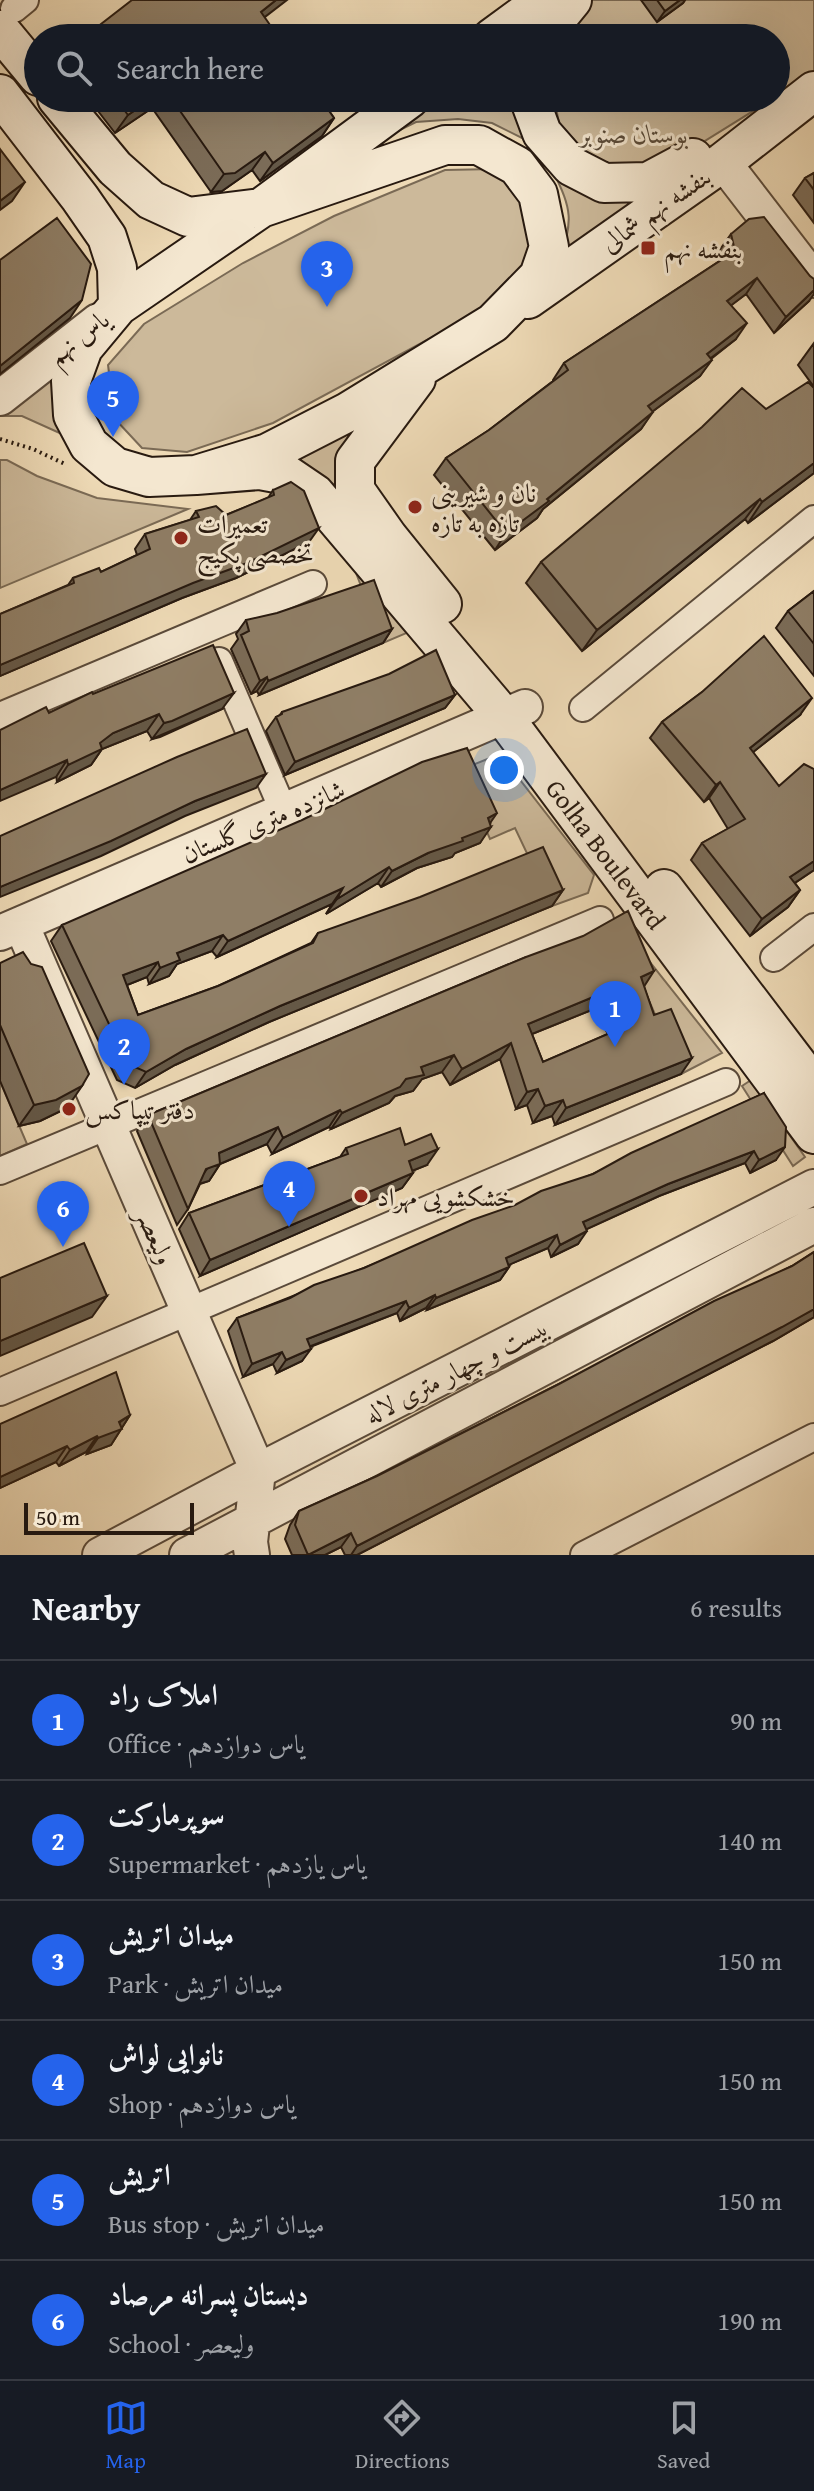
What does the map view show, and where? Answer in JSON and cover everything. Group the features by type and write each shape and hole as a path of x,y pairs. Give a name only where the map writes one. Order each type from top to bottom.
{"main road":[{"path":"511,24 544,0"},
{"path":"552,24 572,0"},
{"path":"13,13 24,41"},
{"path":"790,98 814,82"},
{"name":"بنفشه نهم شمالی","path":"790,110 814,91"},
{"path":"0,94 107,237 117,268 118,306"},
{"path":"69,112 115,168 151,200 188,217 261,208 445,145 479,145 517,166 538,194 549,247 539,276 493,323 348,412 268,453 196,475 149,477 115,467 89,445 73,415 71,381 83,348 118,306 261,208 391,112"},
{"path":"534,112 542,133 571,166 604,183 648,182 769,112"},
{"name":"بنفشه نهم شمالی","path":"493,323 723,162 787,112"},
{"name":"Golha Boulevard","path":"380,548 355,490 355,461 427,364"},
{"name":"Golha Boulevard","path":"196,475 260,470 287,475 380,548 814,1086"},
{"name":"Golha Boulevard","path":"514,712 814,1134"}],"street":[{"path":"723,162 814,280"},
{"name":"یاس نهم","path":"0,398 118,306"},
{"path":"583,708 814,519"},
{"path":"0,716 313,584"},
{"path":"205,629 284,812"},
{"name":"شانزده متری گلستان","path":"11,928 514,712"},
{"path":"0,1171 600,920"},
{"path":"774,958 814,927"},
{"name":"ولیعصر","path":"11,928 108,1126 258,1471 250,1542 252,1555"},
{"path":"0,1392 726,1082"},
{"name":"بیست و چهار متری لاله","path":"100,1555 814,1187"},
{"name":"بیست و چهار متری لاله","path":"187,1555 814,1225"},
{"path":"584,1555 814,1437"}],"path":[{"path":"0,439 33,449 89,475 115,467"}],"green space":[{"path":"584,0 814,0 814,71 790,87 790,24 569,24"},
{"path":"414,112 518,112 526,140 492,123 458,119 416,122 369,145"},
{"name":"بوستان صنوبر","path":"557,112 751,112 687,152 636,171 594,162 559,123"},
{"path":"495,169 532,212 528,257 511,290 442,332 273,423 187,452 142,448 115,419 108,365 144,324 243,263 334,216 445,170"},
{"path":"553,171 656,190 558,262 567,236 569,216"},
{"path":"63,365 73,439 22,416 0,416"},
{"path":"359,418 344,444 341,489 310,469 280,460"},
{"path":"0,460 7,460 37,476 97,498 188,509 0,588"},
{"path":"356,573 409,632 383,643"},
{"path":"500,754 594,875 588,893 552,906 515,828 490,839 460,770"},
{"path":"617,927 634,942 722,1053 681,1074"},
{"path":"751,1080 805,1157 793,1166 742,1086"},
{"path":"0,1081 27,1144 0,1156"}],"building":[{"path":"132,0 276,0 261,12 269,24 101,24"},
{"path":"657,0 680,0 665,11"},
{"path":"181,112 330,112 334,118 273,163 265,152 235,173 224,174"},
{"path":"0,149 25,182 0,201"},
{"path":"814,173 814,190 805,178"},
{"path":"764,217 814,279 814,290 786,317 757,278 727,301 747,323 707,354 712,360 648,406 653,412 547,499 549,501 506,533 446,458 489,430 568,370 564,363 735,251 731,234 749,219"},
{"path":"57,218 91,264 82,300 0,366 0,260"},
{"path":"808,382 814,388 814,463 762,502 760,499 597,630 541,562 702,427 742,388 766,409"},
{"path":"291,482 304,491 319,528 247,563 0,665 0,614 74,583 73,578 99,568 101,572 150,549 145,534 199,517 196,511 216,506 226,515 274,495 273,490"},
{"path":"374,580 392,629 268,681 267,677 260,681 241,635 249,631 246,620 277,613"},
{"path":"814,591 814,644 788,611"},
{"path":"764,636 812,698 750,748 779,786 804,764 814,769 814,861 790,877 800,890 762,919 702,843 745,819 720,782 716,785 662,722 702,692"},
{"path":"213,645 234,693 172,721 164,723 159,714 113,733 100,743 102,749 68,765 67,760 0,790 0,730 46,707 49,713 92,692"},
{"path":"436,650 455,695 295,762 276,717 282,712 389,674"},
{"path":"247,729 266,774 195,801 111,841 0,887 0,836"},
{"path":"467,748 497,813 488,818 491,827 392,871 389,867 337,899 343,888 228,941 223,935 177,953 180,960 160,968 158,962 123,975 138,1015 218,986 313,943 318,933 420,897 543,847 563,890 280,1006 186,1049 146,1072 128,1064 62,925 302,820 422,762"},
{"path":"628,911 654,971 641,977 654,1015 671,1009 692,1058 566,1108 563,1100 545,1106 538,1089 527,1092 511,1043 462,1069 454,1055 421,1067 424,1075 406,1079 400,1087 342,1113 340,1110 283,1138 278,1127 219,1153 220,1164 206,1169 188,1209 148,1115 583,936","holes":["605,992 624,1027 543,1062 528,1024"]},
{"path":"23,952 31,964 42,967 89,1074 82,1086 56,1100 34,1105 0,1025 0,963"},
{"path":"764,1093 786,1127 785,1147 759,1160 754,1151 668,1184 583,1222 587,1231 560,1245 557,1235 506,1258 509,1267 436,1298 435,1295 409,1308 406,1301 307,1339 311,1349 286,1360 282,1352 252,1364 237,1318 515,1205 541,1191 593,1174 631,1153"},
{"path":"400,1128 405,1145 431,1134 438,1149 409,1161 413,1173 210,1260 189,1213 348,1154 346,1148"},
{"path":"84,1243 107,1296 0,1341 0,1278"},
{"path":"814,1252 814,1309 357,1546 351,1533 308,1555 295,1525 299,1511 377,1476 714,1301 792,1266"},
{"path":"116,1372 130,1415 119,1422 122,1429 97,1436 70,1450 67,1446 0,1477 0,1424"}],"place":[{"name":"بنفشه نهم","path":"648,248"},
{"name":"میدان اتریش","path":"327,307"},
{"name":"اتریش","path":"113,437"},
{"name":"نان و شیرینی تازه به تازه","path":"415,507"},
{"name":"تعمیرات تخصصی پکیج","path":"181,538"},
{"name":"املاک راد","path":"615,1047"},
{"name":"سوپرمارکت","path":"124,1085"},
{"name":"دفتر تیپاکس","path":"69,1109"},
{"name":"خشکشویی مهراد","path":"361,1196"},
{"name":"نانوایی لواش","path":"289,1227"},
{"name":"دبستان پسرانه مرصاد","path":"63,1247"}]}
